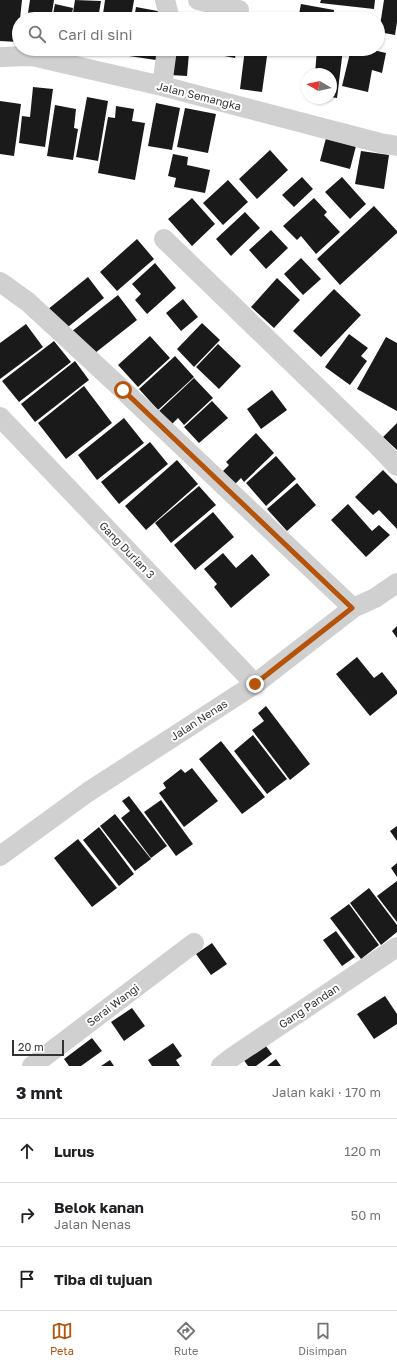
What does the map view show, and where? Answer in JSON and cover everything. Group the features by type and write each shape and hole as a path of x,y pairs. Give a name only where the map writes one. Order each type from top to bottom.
{"street":[{"path":"165,0 168,12"},
{"path":"198,0 239,10"},
{"name":"Jalan Semangka","path":"0,57 32,56 162,86 380,143 397,146"},
{"path":"162,86 166,56"},
{"path":"164,239 373,440 397,466"},
{"path":"0,282 28,302 106,374 352,608"},
{"name":"Gang Durian 3","path":"0,417 255,684"},
{"name":"Jalan Nenas","path":"0,856 88,792 255,684 352,608 375,598 397,582"},
{"name":"Serai Wangi","path":"32,1066 194,943"},
{"name":"Gang Pandan","path":"221,1066 241,1051 397,947"}],"building":[{"path":"0,0 22,0 21,12 12,12 12,42 0,41"},
{"path":"30,0 54,0 52,12 28,12"},
{"path":"75,0 101,1 99,12 73,12"},
{"path":"105,0 134,0 132,12 103,12"},
{"path":"321,0 375,0 374,9 320,3"},
{"path":"384,0 397,0 397,22 395,35 385,33 385,12 382,12"},
{"path":"55,4 73,8 72,12 53,12"},
{"path":"301,4 334,10 334,12 299,12"},
{"path":"136,7 163,12 135,12"},
{"path":"386,53 382,73 372,70 368,92 342,86 349,56 385,56"},
{"path":"129,56 156,56 156,60"},
{"path":"172,56 189,56 187,76 170,75"},
{"path":"224,56 235,56 235,58"},
{"path":"244,56 267,56 262,92 240,89"},
{"path":"316,56 342,56 337,98 337,68 315,68"},
{"path":"33,87 53,89 45,147 19,143 22,116 30,117"},
{"path":"87,97 108,101 98,161 76,157"},
{"path":"0,101 21,104 14,156 0,154"},
{"path":"156,103 180,108 172,150 148,146"},
{"path":"55,105 76,109 74,128 78,129 73,160 47,156"},
{"path":"116,106 134,109 132,121 145,123 135,180 98,173 108,117 115,118"},
{"path":"185,108 216,114 208,153 177,147"},
{"path":"326,138 356,146 350,169 320,161"},
{"path":"270,150 288,170 257,199 239,179"},
{"path":"361,151 389,155 384,189 355,184"},
{"path":"173,154 188,157 187,165 210,170 205,193 174,187 176,178 168,176"},
{"path":"302,177 313,189 294,207 282,195"},
{"path":"342,177 366,204 350,219 325,192"},
{"path":"228,180 248,202 223,225 203,203"},
{"path":"192,198 215,224 192,246 168,219"},
{"path":"314,198 327,212 324,215 340,232 316,254 301,236 297,240 283,226"},
{"path":"374,206 397,231 397,233 340,285 317,259"},
{"path":"245,212 260,228 231,256 216,239"},
{"path":"271,230 288,248 266,269 249,250"},
{"path":"137,239 154,259 117,291 100,272"},
{"path":"301,258 321,279 303,295 284,274"},
{"path":"155,263 176,288 147,314 135,300 141,294 132,284"},
{"path":"88,277 104,298 63,331 47,310"},
{"path":"277,278 300,300 274,328 251,307"},
{"path":"334,289 361,315 321,357 293,331"},
{"path":"118,295 137,320 90,357 71,332"},
{"path":"183,299 198,317 181,331 166,313"},
{"path":"202,323 220,340 194,367 177,349"},
{"path":"26,324 43,347 0,379 0,343"},
{"path":"349,334 368,348 361,356 367,361 350,385 325,367"},
{"path":"150,336 170,358 138,387 118,365"},
{"path":"386,337 397,343 397,411 357,389"},
{"path":"54,341 71,362 19,402 2,381"},
{"path":"218,344 241,366 219,389 196,367"},
{"path":"175,356 194,377 158,410 139,389"},
{"path":"75,361 89,380 35,422 21,404"},
{"path":"194,378 213,398 184,425 178,418 172,424 159,411"},
{"path":"84,386 112,423 66,459 38,423"},
{"path":"272,390 287,410 261,429 247,409"},
{"path":"212,401 228,418 199,443 184,427"},
{"path":"124,418 144,443 97,480 78,455"},
{"path":"397,423 397,450 383,437"},
{"path":"256,433 274,453 244,482 241,478 235,484 223,471 229,465 226,462"},
{"path":"150,442 168,464 119,504 101,482"},
{"path":"276,456 296,479 266,506 246,483"},
{"path":"177,460 198,484 146,530 125,506"},
{"path":"383,470 397,484 397,529 379,510 373,515 355,497"},
{"path":"297,483 316,505 287,531 267,509"},
{"path":"199,486 216,505 171,543 155,523"},
{"path":"348,504 372,531 379,525 390,535 366,557 331,520"},
{"path":"213,512 234,537 195,570 174,545"},
{"path":"223,553 236,568 252,554 270,575 231,608 214,587 217,584 204,569"},
{"path":"397,626 397,638 392,631"},
{"path":"357,657 374,678 382,672 397,691 397,694 370,716 336,674"},
{"path":"266,706 310,764 290,780 252,730 264,721 258,713"},
{"path":"253,735 287,779 267,794 234,751"},
{"path":"221,741 265,797 242,814 199,759"},
{"path":"192,768 218,801 184,827 159,793 166,788 163,783 181,769 185,773"},
{"path":"129,796 167,846 151,858 121,818 130,811 122,801"},
{"path":"161,800 193,844 176,856 144,812"},
{"path":"115,814 151,859 135,871 100,826"},
{"path":"397,826 397,841 390,831"},
{"path":"99,827 134,874 119,886 83,840"},
{"path":"78,839 117,888 92,907 54,858"},
{"path":"397,863 397,877 391,868"},
{"path":"397,881 397,922 377,896"},
{"path":"369,888 397,925 397,932 381,945 350,903"},
{"path":"349,904 379,945 361,959 330,918"},
{"path":"336,931 355,957 342,966 323,940"},
{"path":"212,943 227,964 211,975 196,954"},
{"path":"385,996 397,1014 397,1024 374,1039 357,1014"},
{"path":"132,1008 145,1026 124,1041 111,1022"},
{"path":"92,1038 102,1051 81,1066 69,1066 64,1059"},
{"path":"262,1041 272,1054 256,1066 248,1066 241,1056"},
{"path":"173,1043 182,1056 176,1060 180,1066 152,1066 148,1060"},
{"path":"276,1059 281,1066 267,1066"},
{"path":"110,1060 114,1066 101,1066"}],"route":[{"path":"123,390 352,608 255,684"}]}
